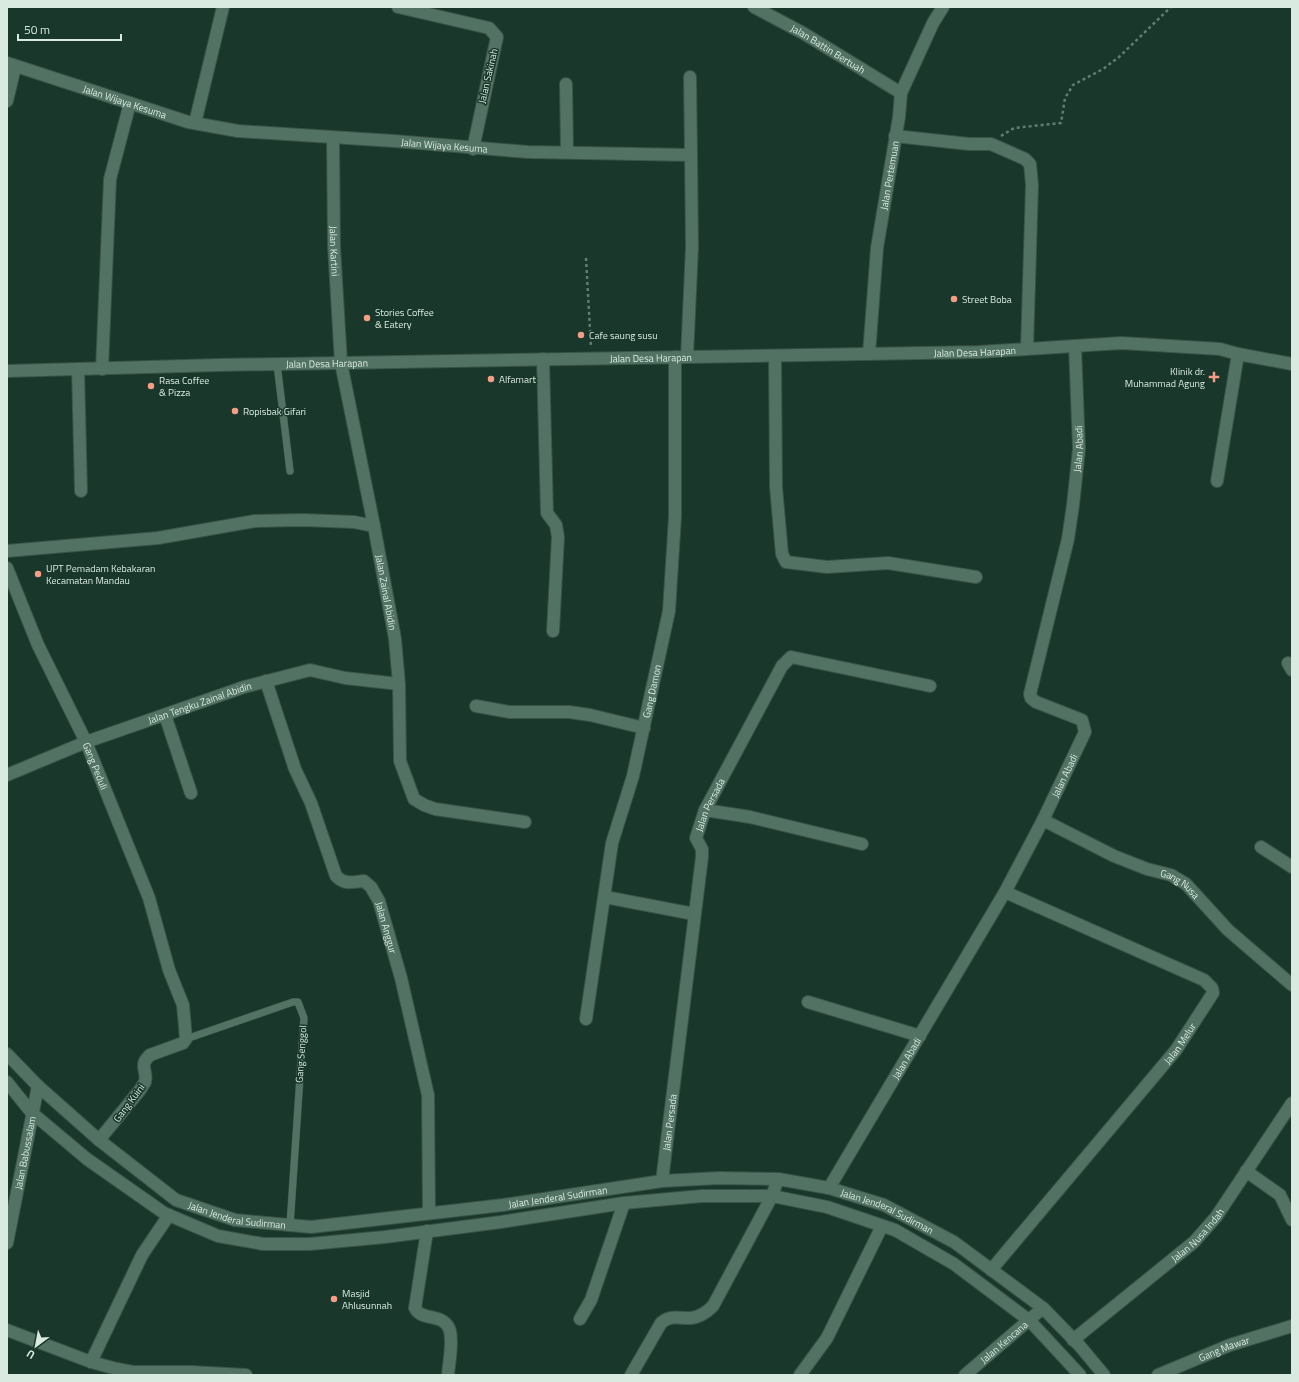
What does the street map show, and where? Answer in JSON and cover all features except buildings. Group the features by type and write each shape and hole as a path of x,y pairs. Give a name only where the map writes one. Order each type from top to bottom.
{"street":[{"path":"195,123 222,7"},
{"name":"Jalan Sakinah","path":"398,7 489,28 497,37 473,149"},
{"name":"Jalan Battin Bertuah","path":"754,7 802,33 901,93"},
{"name":"Jalan Pertemuan","path":"869,354 877,248 901,93 933,23 943,7"},
{"path":"7,101 11,65"},
{"name":"Jalan Wijaya Kesuma","path":"11,65 195,123 238,131 394,141 473,149 691,155"},
{"path":"681,357 692,247 690,77"},
{"path":"566,84 567,152"},
{"path":"102,369 110,179 130,103"},
{"path":"895,136 969,144 991,144 1025,159 1030,164 1032,173 1027,348"},
{"name":"Jalan Kartini","path":"333,138 334,246 341,363"},
{"name":"Jalan Desa Harapan","path":"7,371 277,364 979,352 1121,343 1220,349 1238,354 1292,364"},
{"name":"Jalan Abadi","path":"829,1188 1005,892 1043,820 1085,732 1082,720 1036,702 1031,698 1030,694 1068,539 1073,505 1079,449 1075,346"},
{"path":"1217,481 1238,354"},
{"path":"775,356 776,487 782,554 786,562 827,567 888,563 976,577"},
{"name":"Gang Damon","path":"586,1020 605,897 605,882 612,843 633,776 669,612 675,517 681,357"},
{"path":"544,359 547,513 556,525 558,537 553,631"},
{"name":"Jalan Zainal Abidin","path":"341,363 395,639 399,684 400,761 414,799 435,809 525,822"},
{"path":"78,369 82,491"},
{"path":"7,551 158,538 255,521 302,520 354,522 374,526"},
{"name":"Gang Peduli","path":"7,568 38,644 86,742 149,898 169,970 183,1005 186,1039"},
{"name":"Jalan Persada","path":"662,1182 702,857 702,849 696,838 705,810 782,666 791,657 930,686"},
{"name":"Jalan Tengku Zainal Abidin","path":"7,775 86,742 266,681 310,670 345,678 399,684"},
{"name":"Jalan Anggur","path":"266,681 295,769 311,803 336,876 342,881 350,883 364,881 371,887 379,901 401,978 413,1036 427,1082 429,1213"},
{"path":"476,706 510,712 569,712 590,715 644,728"},
{"path":"165,715 191,793"},
{"path":"705,810 750,818 862,844"},
{"name":"Gang Nusa","path":"1043,820 1114,856 1147,869 1171,875 1186,884 1228,930 1292,985"},
{"path":"1261,847 1292,867"},
{"name":"Jalan Melur","path":"991,1270 1176,1050 1213,994 1212,988 1204,980 1005,892"},
{"path":"605,897 694,914"},
{"path":"808,1002 920,1036"},
{"name":"Gang Kuini","path":"99,1140 140,1090 145,1081 143,1069 147,1058 150,1055 183,1043 186,1039"},
{"name":"Jalan Jenderal Sudirman","path":"7,1054 38,1086 99,1140 176,1200 234,1220 318,1226 503,1204 662,1182 719,1178 778,1179 829,1188 884,1205 954,1242 1042,1308 1104,1375"},
{"name":"Jalan Jenderal Sudirman","path":"7,1082 31,1112 88,1158 169,1215 218,1236 264,1244 310,1244 427,1232 624,1203 702,1196 772,1196 827,1207 895,1230 954,1264 1030,1321 1080,1375"},
{"name":"Jalan Babussalam","path":"7,1243 9,1225 31,1112 38,1086"},
{"name":"Jalan Nusa Indah","path":"1073,1340 1194,1242 1216,1217 1292,1103"},
{"path":"1246,1171 1280,1195 1292,1220"},
{"path":"631,1375 661,1323 667,1318 691,1318 704,1314 713,1306 772,1196 778,1179"},
{"path":"580,1320 591,1300 624,1203"},
{"path":"91,1362 142,1255 169,1215"},
{"path":"800,1375 827,1338 882,1226"},
{"path":"427,1232 415,1308 423,1315 443,1321 450,1330 448,1375"},
{"name":"Jalan Kencana","path":"965,1375 1030,1321 1042,1308"},
{"name":"Gang Mawar","path":"1158,1375 1230,1345 1292,1326"},
{"path":"7,1330 91,1362 133,1372 190,1372 246,1375"}],"lane":[{"path":"277,364 290,471"},
{"name":"Gang Senggol","path":"186,1039 293,1002 298,1002 304,1018 290,1225"}],"path":[{"path":"991,144 1014,128 1061,123 1065,98 1073,85 1103,69 1119,57 1171,7"},
{"path":"586,258 591,358"}],"place":[{"name":"Street Boba","path":"954,299"},
{"name":"Stories Coffee & Eatery","path":"367,318"},
{"name":"Cafe saung susu","path":"581,335"},
{"name":"Klinik dr. Muhammad Agung","path":"1214,377"},
{"name":"Alfamart","path":"491,379"},
{"name":"Rasa Coffee & Pizza","path":"151,386"},
{"name":"Ropisbak Gifari","path":"235,411"},
{"name":"UPT Pemadam Kebakaran Kecamatan Mandau","path":"38,574"},
{"name":"Masjid Ahlusunnah","path":"334,1299"}]}
